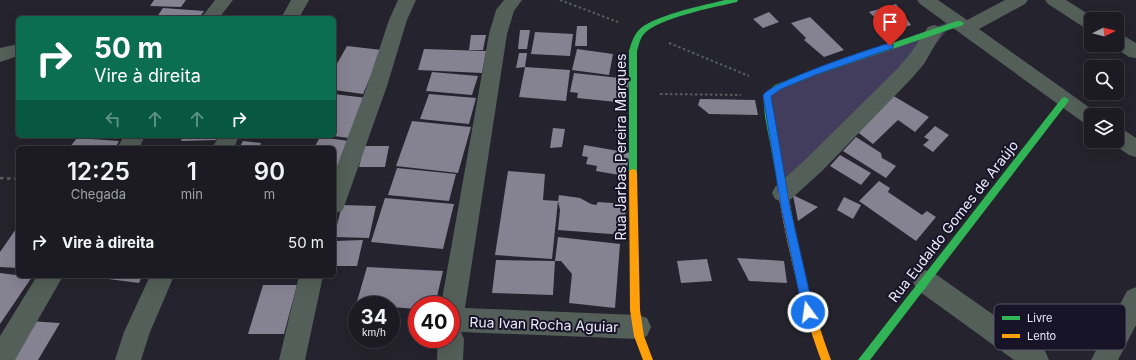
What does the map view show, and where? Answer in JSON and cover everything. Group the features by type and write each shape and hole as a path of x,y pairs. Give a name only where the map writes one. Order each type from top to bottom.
{"street":[{"path":"212,16 224,0"},
{"path":"291,16 300,0"},
{"path":"336,199 377,86 398,20 407,0"},
{"path":"455,296 498,34 505,10 513,0"},
{"name":"Rua Jarbas Pereira Marques","path":"648,360 638,327 635,310 633,240 633,51 642,32 667,20 734,0"},
{"path":"926,0 1084,113"},
{"path":"826,360 808,312 794,253 767,95 778,87 813,73 934,31 963,26 1019,0"},
{"path":"1054,0 1084,19"},
{"path":"783,193 814,165 905,73 924,50 934,31"},
{"path":"0,55 16,51"},
{"name":"Rua Eudaldo Gomes de Araújo","path":"863,360 1066,100"},
{"path":"1124,141 1136,149"},
{"path":"0,360 50,278"},
{"path":"128,360 137,332 161,278"},
{"path":"292,360 311,278"},
{"path":"925,281 994,330"},
{"path":"1126,318 1136,299"},
{"name":"Rua Ivan Rocha Aguiar","path":"460,319 638,327"},
{"path":"450,360 451,348"},
{"path":"1022,350 1036,360"},
{"path":"1104,360 1109,350"}],"path":[{"path":"634,93 767,95"},
{"path":"0,178 16,179"}],"shaded area":[{"path":"956,19 930,51 787,194 765,94"}],"building":[{"path":"154,0 186,0 181,7 150,6"},
{"path":"896,4 911,25 890,32 869,12"},
{"path":"163,8 204,11 200,16 157,16"},
{"path":"769,12 779,22 763,28 753,19"},
{"path":"810,17 844,50 824,57 804,40 806,38 791,23"},
{"path":"577,26 587,26 587,46 575,46"},
{"path":"520,30 530,30 527,49 518,49"},
{"path":"535,32 573,34 570,56 531,54"},
{"path":"471,35 486,35 483,50 469,50"},
{"path":"347,46 382,50 363,94 336,90 336,65"},
{"path":"424,49 486,51 482,73 418,70"},
{"path":"577,49 613,54 609,75 572,70"},
{"path":"519,53 527,53 525,67 516,68"},
{"path":"525,67 570,70 566,101 519,97"},
{"path":"432,72 478,76 472,95 426,91"},
{"path":"574,73 629,79 627,103 577,98 578,93 570,92"},
{"path":"336,94 367,98 349,138 336,136"},
{"path":"429,94 476,98 469,124 420,119"},
{"path":"892,95 929,117 915,132 898,120 873,144 855,130"},
{"path":"700,99 755,100 758,115 709,114 698,105"},
{"path":"412,121 471,127 458,173 396,166"},
{"path":"935,126 949,135 933,152 923,145 929,140 924,137"},
{"path":"553,128 565,129 562,147 550,148"},
{"path":"856,137 881,153 882,158 896,166 886,178 843,151"},
{"path":"26,138 57,138 56,139 25,139"},
{"path":"77,138 119,141 116,146 71,146"},
{"path":"182,138 216,138 216,140 181,141"},
{"path":"319,138 349,141 336,169 336,146 315,146"},
{"path":"243,141 261,143 260,146 240,146"},
{"path":"584,145 630,153 625,176 596,171 597,166 586,164 588,157 582,156"},
{"path":"364,146 389,146 385,167 359,167"},
{"path":"840,155 871,173 861,185 830,166"},
{"path":"397,168 456,174 449,201 388,195"},
{"path":"508,171 545,174 543,200 558,201 552,259 495,255"},
{"path":"879,181 890,188 888,192 922,215 927,211 936,217 916,241 859,201"},
{"path":"559,195 580,198 596,205 598,202 626,204 624,235 558,230 560,210 558,201"},
{"path":"793,195 818,207 798,221"},
{"path":"844,197 861,205 853,219 837,210"},
{"path":"385,198 454,204 443,249 371,242"},
{"path":"342,205 376,206 369,238 336,237 336,229"},
{"path":"16,229 16,268 0,267 0,252"},
{"path":"558,237 620,244 615,308 569,303 572,274 561,261 555,261"},
{"path":"363,240 357,266 336,266 336,241"},
{"path":"737,258 784,261 787,283 749,281"},
{"path":"707,259 712,281 681,283 677,261"},
{"path":"496,260 555,261 553,295 492,293"},
{"path":"367,267 443,271 437,296 408,296 408,308 400,308 400,296 359,296"},
{"path":"0,273 16,275 16,278 31,278 0,324"},
{"path":"109,278 141,278 139,283 108,279"},
{"path":"263,285 297,285 284,334 248,334"},
{"path":"29,321 60,323 38,360 5,360"}],"traffic: fast":[{"path":"633,173 633,51 639,35 642,31 660,21 686,12 734,0"},
{"path":"783,193 769,117 767,95 778,87 813,73 960,23"},
{"path":"863,360 1065,100"}],"traffic: slow":[{"path":"633,173 635,310 639,336 648,360"},
{"path":"783,193 800,278 826,360"}],"route":[{"path":"808,312 785,207 767,95 778,87 813,73 890,46"}]}
